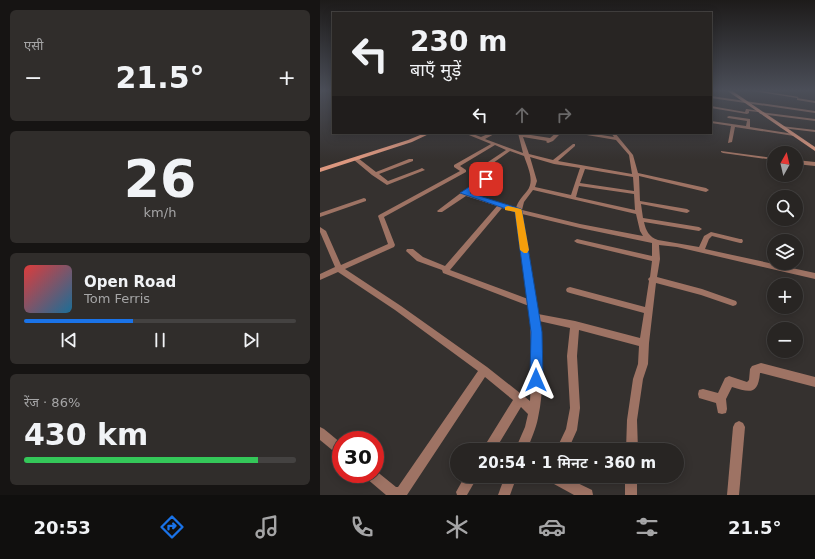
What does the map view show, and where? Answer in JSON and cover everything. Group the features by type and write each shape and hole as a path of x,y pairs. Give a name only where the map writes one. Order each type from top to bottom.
{"street":[{"path":"747,113 749,120 748,128"},
{"path":"762,113 815,149"},
{"path":"768,113 815,120"},
{"path":"729,117 749,120"},
{"path":"712,122 794,135"},
{"path":"730,142 733,126"},
{"path":"782,127 815,131"},
{"path":"776,132 776,140"},
{"path":"320,170 410,141 427,134"},
{"path":"468,134 509,150 554,162 636,175 706,190"},
{"path":"481,139 492,134"},
{"path":"525,443 534,412 536,332 535,317 518,211 519,203 532,188 534,181 525,155 520,134 548,141 558,134"},
{"path":"593,134 615,136 631,155 636,175 637,202 643,231 653,241 656,259 644,343 643,364 638,379 632,420 632,443"},
{"path":"320,277 392,245 380,216 464,171 456,166 494,144"},
{"path":"554,162 573,145"},
{"path":"484,167 509,150"},
{"path":"723,152 767,158"},
{"path":"356,159 374,174 389,183 422,170"},
{"path":"374,174 411,160"},
{"path":"803,163 815,164"},
{"path":"574,197 583,167"},
{"path":"440,211 494,173"},
{"path":"577,184 637,194"},
{"path":"532,188 574,197 640,216 699,229"},
{"path":"464,193 518,211 815,276"},
{"path":"320,215 364,200"},
{"path":"637,202 687,210"},
{"path":"446,269 500,206"},
{"path":"320,229 323,231 329,243 339,269 398,308 484,370 534,412"},
{"path":"701,250 706,238 711,234 740,241"},
{"path":"577,241 656,259"},
{"path":"410,251 420,259 446,269 446,271 533,304"},
{"path":"652,279 712,295 733,303"},
{"path":"570,290 648,311"},
{"path":"535,317 575,325 644,343"},
{"path":"565,443 571,430 575,408 572,356 575,325"},
{"path":"703,394 721,404 729,382 748,386 754,383 755,369 761,368 815,382"},
{"path":"381,483 393,493 397,494 402,490 484,370"},
{"path":"492,443 520,399"},
{"path":"733,495 739,427"},
{"path":"320,433 332,443"},
{"path":"462,492 468,483"},
{"path":"504,495 508,483"},
{"path":"564,483 587,495"},
{"path":"631,483 631,495"}],"slow traffic":[{"path":"508,208 518,211 524,250"}],"route":[{"path":"486,179 464,193 518,211 532,295 536,332 536,380"}]}
